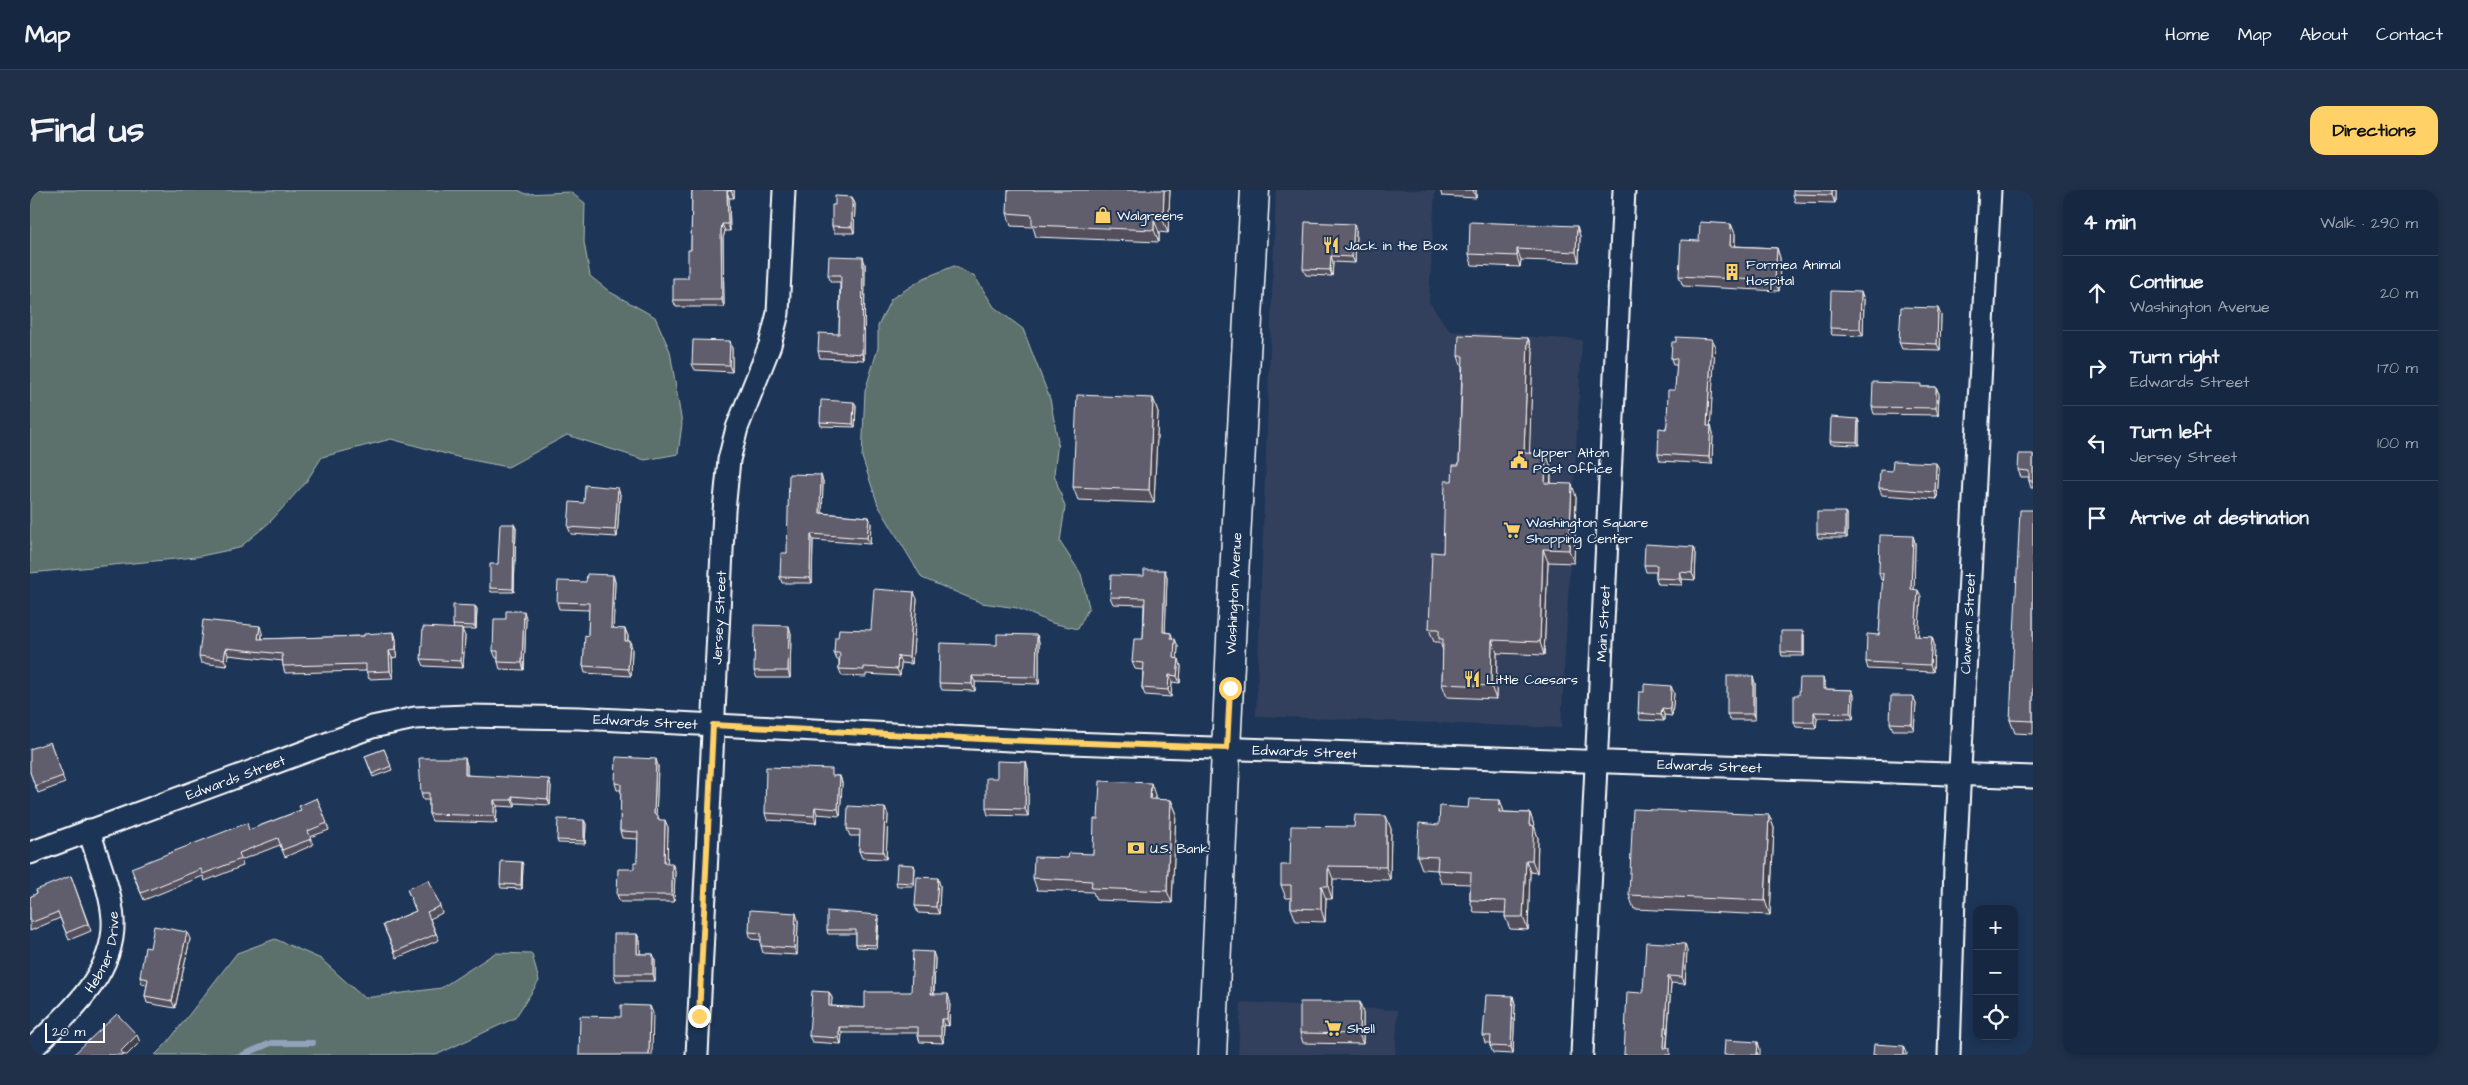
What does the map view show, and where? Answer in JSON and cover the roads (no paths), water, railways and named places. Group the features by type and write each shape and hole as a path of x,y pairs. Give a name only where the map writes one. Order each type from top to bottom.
{"main road":[{"name":"Washington Avenue","path":"1212,1055 1255,190"}],"street":[{"name":"Jersey Street","path":"698,1055 724,510 729,460 737,428 770,345 778,313 784,190"},
{"name":"Main Street","path":"1582,1055 1594,763 1624,190"},
{"name":"Clawson Street","path":"1948,1055 1960,774 1990,190"},
{"name":"Edwards Street","path":"30,853 311,748 394,722 414,718 467,716 579,718 1002,740 1594,763 2033,777"},
{"name":"Hebner Drive","path":"30,1051 60,1021 96,980 107,961 112,941 113,919 108,894 88,830"}],"waterway":[{"path":"243,1055 271,1043 313,1043"}],"place":[{"name":"Walgreens","path":"1103,215"},
{"name":"Jack in the Box","path":"1331,245"},
{"name":"Formea Animal Hospital","path":"1732,272"},
{"name":"Upper Alton Post Office","path":"1519,460"},
{"name":"Washington Square Shopping Center","path":"1512,530"},
{"name":"Little Caesars","path":"1472,679"},
{"name":"U.S. Bank","path":"1136,848"},
{"name":"Shell","path":"1333,1028"}]}
